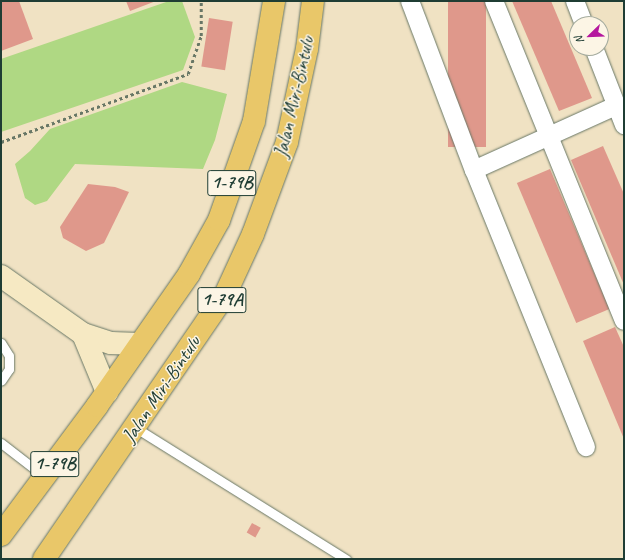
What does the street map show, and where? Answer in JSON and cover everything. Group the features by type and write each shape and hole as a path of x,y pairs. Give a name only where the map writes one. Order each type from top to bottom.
{"highway":[{"name":"Jalan Miri-Bintulu","path":"1,535 107,392 189,274 219,220 254,121 274,1"},
{"name":"Jalan Miri-Bintulu","path":"44,559 136,428 225,295 253,234 287,142 307,49 313,1"}],"street":[{"path":"410,1 474,170 586,447"},
{"path":"494,1 548,138 624,321"},
{"path":"575,1 581,16"},
{"path":"597,56 624,125"},
{"path":"474,170 548,138 616,106"},
{"path":"1,276 83,334 110,343 139,344"},
{"path":"83,334 107,392"}],"lane":[{"path":"1,343 9,356 9,369 1,381"},
{"path":"136,428 346,559"},
{"path":"1,443 45,477"}],"path":[{"path":"1,142 188,74 201,36 201,1"}],"green space":[{"path":"169,1 182,1 195,37 183,70 1,132 1,59"},
{"path":"182,82 227,94 215,140 203,169 75,164 47,201 35,205 25,198 15,164 30,151 50,129"}],"building":[{"path":"1,1 19,1 33,39 1,51"},
{"path":"126,1 156,1 130,11"},
{"path":"448,1 486,1 486,147 448,147"},
{"path":"512,1 551,1 569,44 569,56 574,56 592,98 559,111"},
{"path":"209,18 233,22 225,70 201,66"},
{"path":"603,146 624,194 624,285 571,160"},
{"path":"550,169 609,309 576,323 517,183"},
{"path":"88,184 115,187 129,192 104,243 86,251 63,238 60,227"},
{"path":"615,327 624,347 624,439 583,341"},
{"path":"252,523 261,528 255,537 247,533"}]}
